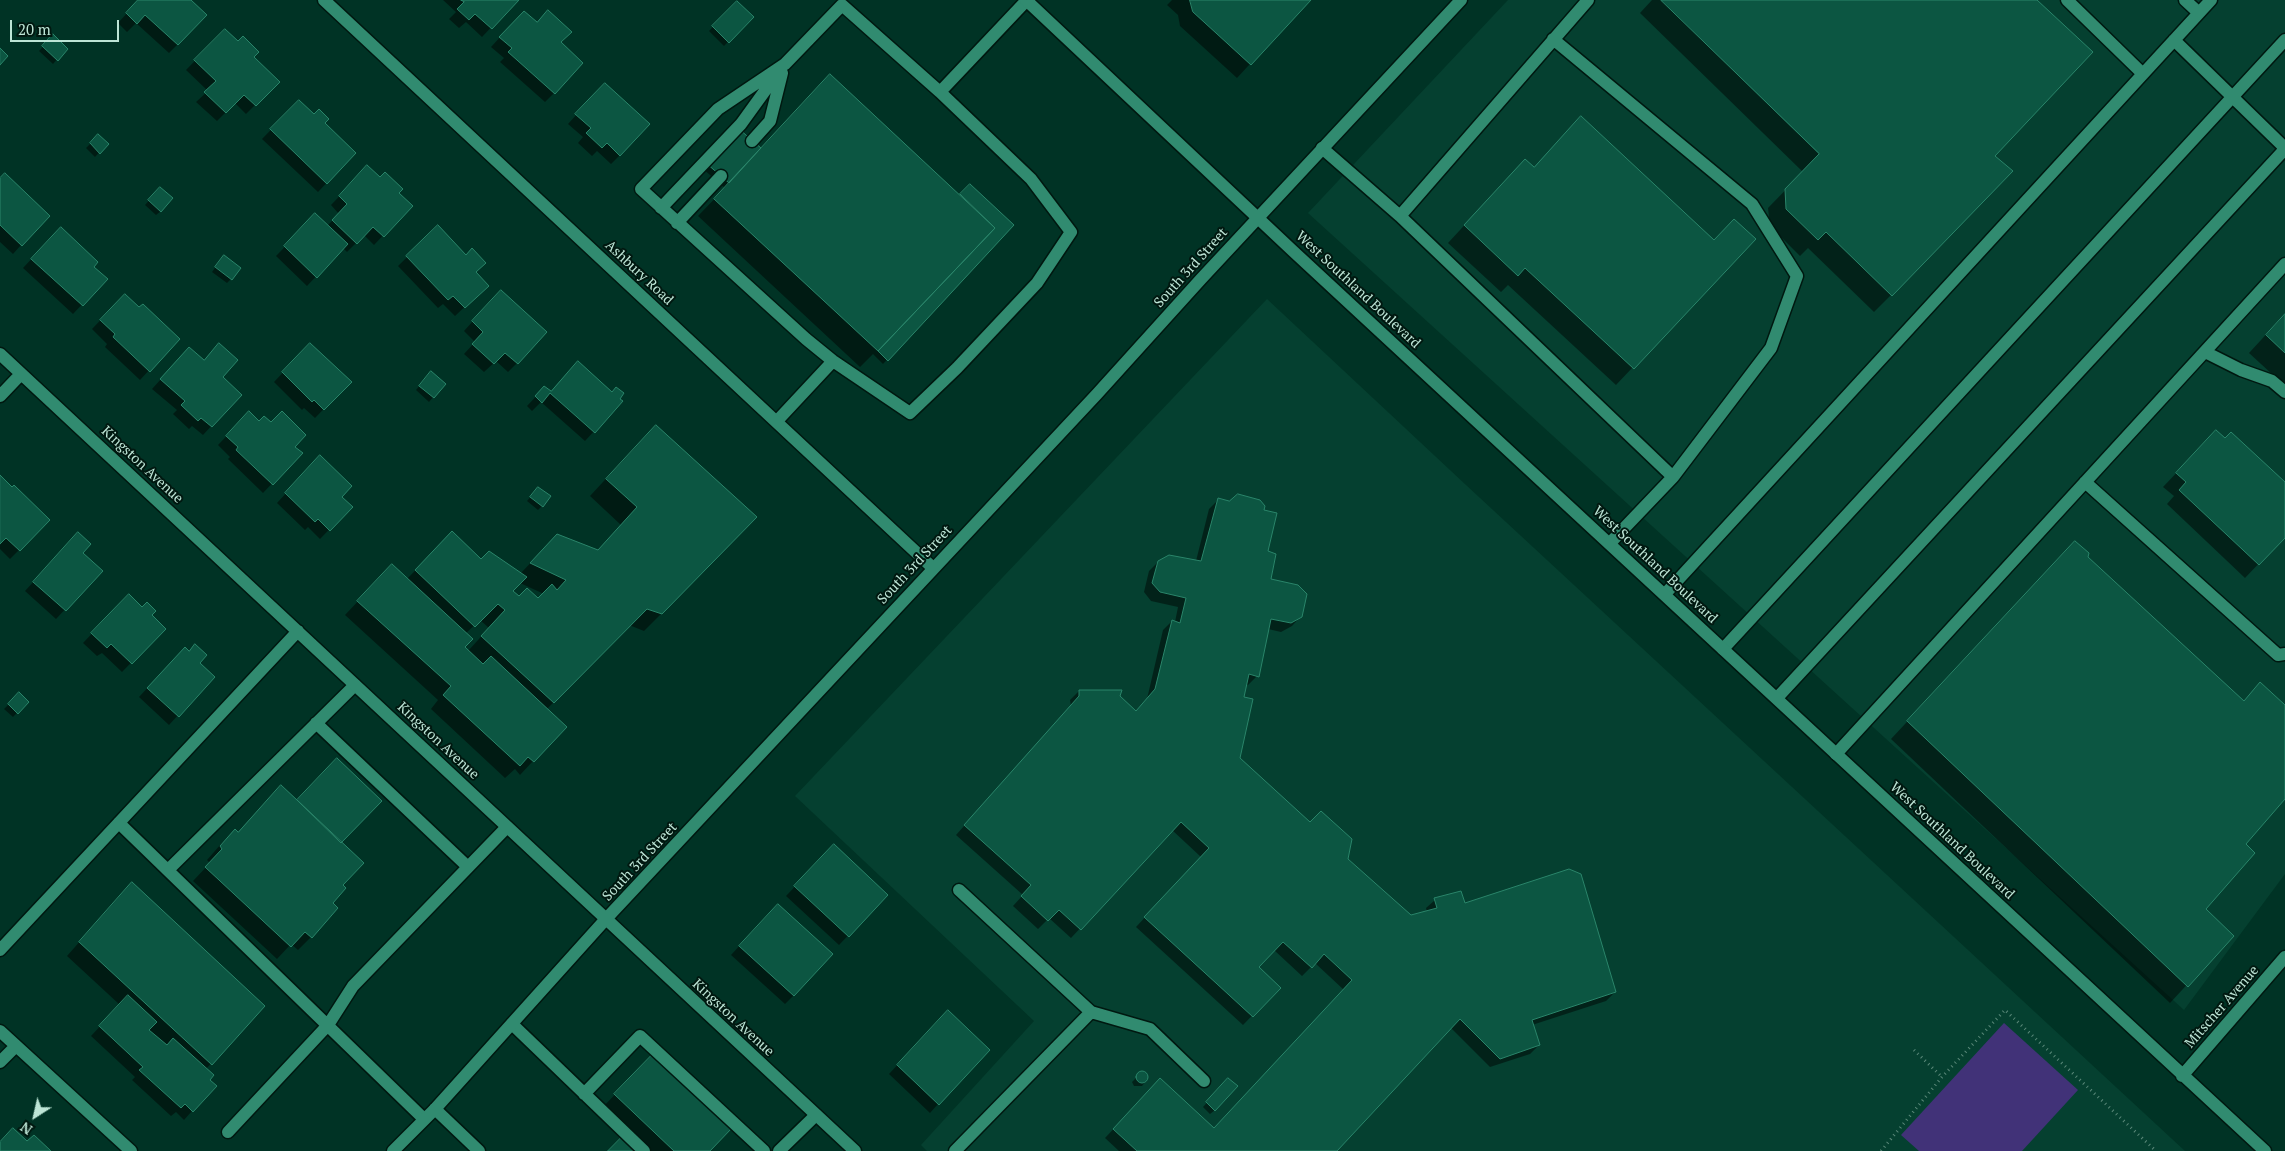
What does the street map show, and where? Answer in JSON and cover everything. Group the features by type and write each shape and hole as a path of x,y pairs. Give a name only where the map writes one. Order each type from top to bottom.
{"street":[{"name":"Ashbury Road","path":"324,0 933,568"},
{"path":"940,92 1026,0"},
{"name":"West Southland Boulevard","path":"1026,0 2182,1076 2265,1151"},
{"name":"South 3rd Street","path":"393,1151 435,1109 605,920 1097,394 1258,217 1461,0"},
{"path":"1400,216 1588,0"},
{"path":"2067,0 2143,74"},
{"path":"2186,0 2199,13"},
{"path":"1665,594 2211,0"},
{"path":"661,208 745,119 785,64 842,5 940,92 1031,179 1070,232 1037,283 957,368 910,414 833,361 677,223 661,208 641,189 718,109 785,64"},
{"path":"1553,39 1752,204 1797,276 1771,348 1673,477 1610,543"},
{"path":"1777,698 2285,149 2174,40"},
{"path":"1723,649 2285,40"},
{"path":"752,141 770,121 785,64"},
{"path":"1322,148 1400,216 1673,477"},
{"path":"677,223 721,176"},
{"path":"1836,754 2285,264"},
{"path":"2205,352 2241,370 2272,381 2285,392"},
{"name":"Kingston Avenue","path":"0,354 855,1151"},
{"path":"777,421 833,361"},
{"path":"0,396 21,374"},
{"path":"2085,482 2278,655 2285,654"},
{"path":"0,950 298,631"},
{"path":"168,870 355,685"},
{"path":"316,723 468,867"},
{"path":"119,823 424,1119"},
{"path":"228,1132 328,1025 353,986 507,827"},
{"path":"959,890 1091,1012 1150,1029 1204,1080"},
{"name":"Mitscher Avenue","path":"2182,1076 2285,957"},
{"path":"955,1151 1091,1012"},
{"path":"512,1024 644,1151"},
{"path":"0,1031 130,1151"},
{"path":"584,1094 640,1036 764,1151"},
{"path":"0,1062 16,1046"},
{"path":"435,1109 479,1151"},
{"path":"779,1151 816,1115"}],"path":[{"path":"1881,1151 1942,1076 2004,1010 2156,1151"},
{"path":"1914,1050 1942,1076"}],"shaded area":[{"path":"1508,0 2285,0 2285,874 2184,1010 1308,213"},
{"path":"1267,299 2185,1151 927,1151 921,1145 1034,1021 795,796"},
{"path":"2004,1023 2078,1090 2022,1151 1919,1151 1901,1135"}],"building":[{"path":"138,0 191,0 207,15 178,45 145,15 137,24 126,13"},
{"path":"461,0 519,0 492,29 475,14 469,20 457,9 464,2"},
{"path":"1190,0 1311,0 1251,65 1193,12"},
{"path":"1661,0 2037,0 2093,52 1995,156 2013,171 1892,296 1826,232 1818,240 1786,209 1785,189 1819,154"},
{"path":"737,1 754,17 729,43 712,26"},
{"path":"548,10 572,32 561,42 583,63 555,94 508,52 512,48 499,37 524,11 537,22"},
{"path":"225,29 238,41 243,36 259,52 254,57 280,82 256,106 244,95 226,113 204,92 216,81 194,60"},
{"path":"53,34 68,49 58,61 42,46"},
{"path":"0,48 8,56 0,65"},
{"path":"830,74 995,228 878,351 714,199"},
{"path":"605,83 650,124 620,156 607,143 602,148 586,133 591,128 575,114"},
{"path":"299,100 314,114 319,109 329,119 325,123 356,153 327,184 270,129"},
{"path":"1581,116 1714,240 1734,219 1756,239 1634,369 1525,268 1518,276 1464,225 1525,159 1534,167"},
{"path":"739,129 761,148 729,183 706,163"},
{"path":"98,134 109,144 100,154 90,143"},
{"path":"367,165 380,177 385,172 403,189 399,193 413,206 384,237 373,227 357,244 332,220 347,204 339,196"},
{"path":"5,173 50,216 22,246 0,225 0,178"},
{"path":"970,184 1014,225 888,361 878,351 995,228 960,194"},
{"path":"160,187 173,198 161,212 148,200"},
{"path":"315,213 348,244 317,278 284,246"},
{"path":"438,225 466,255 472,248 486,263 476,272 489,286 465,308 453,296 448,300 406,256"},
{"path":"61,227 98,262 94,267 108,279 83,306 31,259"},
{"path":"224,255 241,268 232,280 215,267"},
{"path":"501,290 547,332 518,364 505,353 494,364 472,344 483,332 472,321"},
{"path":"125,294 139,307 143,304 180,339 150,372 113,337 115,334 100,320"},
{"path":"2285,314 2285,353 2266,335"},
{"path":"219,343 238,360 223,377 242,395 212,427 201,418 198,421 181,405 185,401 160,379 189,347 204,360"},
{"path":"310,343 352,382 324,410 314,400 312,402 282,372"},
{"path":"578,361 612,392 616,387 624,393 620,399 623,401 595,433 550,393 542,403 535,396 544,386 551,391"},
{"path":"431,371 446,384 434,398 419,386"},
{"path":"249,411 259,421 264,416 271,422 282,411 306,435 295,447 303,453 273,485 236,450 238,447 226,436"},
{"path":"656,425 757,517 662,614 647,609 554,703 481,636 505,610 498,604 475,627 415,570 452,531 481,559 489,551 527,577 513,591 519,596 527,588 538,598 552,584 557,590 566,580 530,563 557,534 598,550 637,507 606,479"},
{"path":"2216,430 2225,438 2231,432 2285,482 2285,538 2259,565 2179,490 2186,482 2176,473"},
{"path":"320,455 352,486 342,497 353,507 330,531 318,519 315,522 285,493"},
{"path":"0,475 12,487 14,485 50,520 20,551 6,538 0,544"},
{"path":"538,487 551,496 543,507 530,497"},
{"path":"1238,494 1260,500 1265,506 1264,510 1277,513 1268,551 1276,554 1271,579 1298,585 1307,594 1302,617 1291,623 1271,619 1259,677 1249,674 1244,697 1253,699 1240,758 1310,822 1321,811 1352,839 1348,859 1411,915 1437,908 1434,898 1461,891 1465,903 1569,869 1581,874 1616,992 1532,1020 1540,1045 1500,1059 1460,1019 1337,1151 1137,1151 1113,1129 1160,1078 1214,1128 1352,980 1324,954 1312,968 1283,942 1259,967 1281,988 1253,1017 1144,917 1209,848 1181,822 1081,930 1059,910 1048,921 1021,896 1031,885 964,825 1079,696 1079,690 1122,690 1120,696 1136,711 1155,689 1172,620 1180,623 1186,598 1160,592 1152,583 1158,561 1169,555 1201,561 1218,498 1229,501"},
{"path":"78,532 91,544 83,553 103,571 66,611 33,582"},
{"path":"2075,541 2089,553 2088,557 2244,701 2260,682 2285,705 2285,799 2246,844 2255,853 2206,909 2234,936 2188,987 1907,721"},
{"path":"392,564 473,639 465,647 483,664 491,656 567,727 534,762 528,757 520,766 443,695 451,686 357,601"},
{"path":"129,594 142,607 147,602 156,611 152,615 166,629 132,664 111,644 107,648 91,633"},
{"path":"195,644 207,655 200,663 215,677 179,717 147,688 185,647 189,651"},
{"path":"19,692 29,702 18,714 8,704"},
{"path":"337,758 382,801 341,843 297,800"},
{"path":"281,785 364,863 343,885 346,888 333,903 338,908 312,938 305,932 291,947 205,867 222,849 220,846 235,829 238,832"},
{"path":"834,844 888,895 849,937 794,886"},
{"path":"132,882 265,1006 212,1065 79,942"},
{"path":"778,904 833,954 794,996 739,946"},
{"path":"128,995 157,1022 149,1030 167,1045 173,1038 214,1075 210,1080 217,1086 193,1112 185,1104 181,1108 139,1070 143,1067 99,1026"},
{"path":"948,1010 990,1050 939,1105 897,1065"},
{"path":"653,1054 732,1128 710,1151 674,1151 614,1094"},
{"path":"1144,1071 1147,1072 1147,1082 1140,1083 1137,1082 1136,1075 1137,1072"},
{"path":"1228,1078 1238,1086 1215,1111 1206,1102"},
{"path":"13,1128 27,1141 34,1135 51,1151 0,1151 0,1142"},
{"path":"622,1137 637,1151 608,1151"}]}
